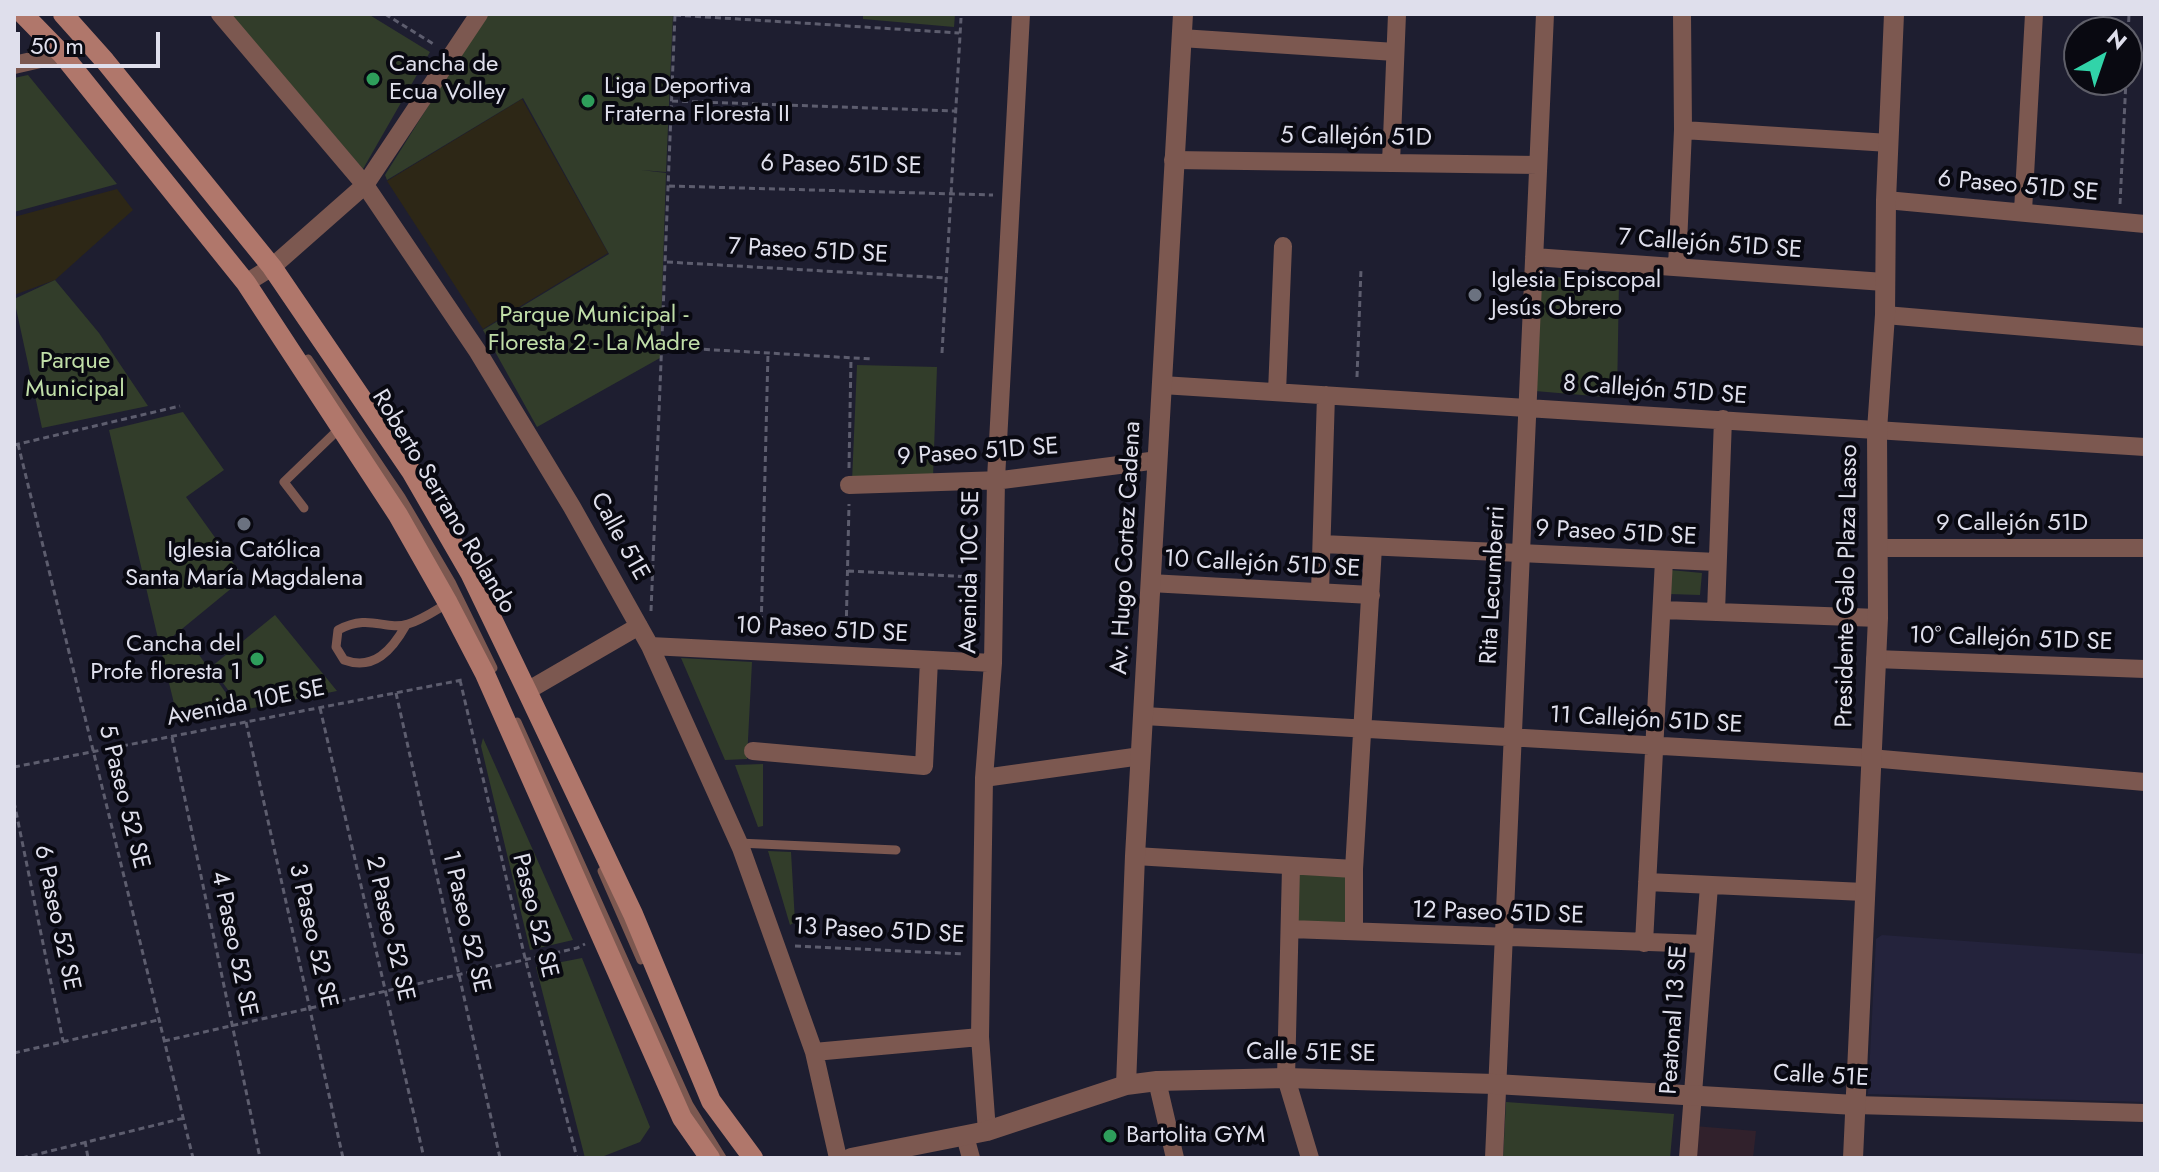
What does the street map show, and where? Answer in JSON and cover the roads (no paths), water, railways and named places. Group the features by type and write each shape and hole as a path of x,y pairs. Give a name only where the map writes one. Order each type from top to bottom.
{"main road":[{"name":"Roberto Serrano Rolando","path":"23,14 260,275 340,428 398,515 485,674 682,1118 710,1158"},
{"name":"Roberto Serrano Rolando","path":"63,14 105,61 260,275 411,471 470,573 527,691 633,914 711,1101 753,1158"}],"street":[{"name":"Calle 51E","path":"220,14 365,185 478,352 645,621 650,646 738,843 776,945 814,1052 838,1158"},
{"path":"260,275 365,185 479,14"},
{"name":"Avenida 10C SE","path":"987,1131 980,1037 984,778 993,663 996,479 1021,14"},
{"name":"Av. Hugo Cortez Cadena","path":"1126,1085 1135,856 1183,14"},
{"path":"1391,163 1397,14"},
{"name":"Rita Lecumberri","path":"1494,1158 1545,14"},
{"path":"1677,267 1683,130 1682,14"},
{"name":"Presidente Galo Plaza Lasso","path":"1853,1158 1878,618 1877,430 1885,315 1886,200 1894,14"},
{"path":"2023,211 2034,14"},
{"path":"1181,38 1395,52"},
{"path":"14,65 62,54"},
{"path":"1683,130 1889,143"},
{"name":"5 Callejón 51D","path":"1173,160 1538,165"},
{"name":"6 Paseo 51D SE","path":"1886,200 2145,224"},
{"path":"1277,392 1283,246"},
{"name":"7 Callejón 51D SE","path":"1534,257 1884,282"},
{"path":"1885,315 2145,337"},
{"name":"8 Callejón 51D SE","path":"1162,385 2145,447"},
{"path":"1320,592 1326,395"},
{"path":"1716,612 1723,419"},
{"name":"9 Paseo 51D SE","path":"849,485 996,479 1158,460"},
{"name":"9 Paseo 51D SE","path":"1322,544 1717,562"},
{"path":"1354,931 1354,869 1373,547"},
{"name":"9 Callejón 51D","path":"1880,548 2145,548"},
{"path":"1644,943 1664,560"},
{"name":"10 Callejón 51D SE","path":"1150,583 1371,595"},
{"name":"10° Callejón 51D SE","path":"1663,610 1878,618"},
{"path":"527,691 645,621"},
{"name":"10 Paseo 51D SE","path":"650,646 993,663"},
{"name":"10° Callejón 51D SE","path":"1875,659 2145,669"},
{"path":"753,751 924,766 929,660"},
{"name":"11 Callejón 51D SE","path":"1144,716 1870,758 2145,782"},
{"path":"984,778 1141,756"},
{"path":"1135,856 1354,869"},
{"path":"1291,867 1286,1078 1310,1158"},
{"path":"1647,882 1864,892"},
{"name":"Peatonal 13 SE","path":"1688,1158 1709,886"},
{"name":"12 Paseo 51D SE","path":"1290,929 1704,944"},
{"path":"814,1052 980,1037"},
{"name":"Calle 51E SE","path":"851,1158 987,1131 1126,1085 1157,1081 1286,1078 1495,1084"},
{"path":"1157,1081 1175,1158"},
{"name":"Calle 51E","path":"1495,1084 1855,1105 2145,1113"},
{"path":"965,1136 971,1158"}],"lane":[{"name":"Roberto Serrano Rolando","path":"36,14 74,54 260,275 401,497 451,582 600,903 689,1105 722,1158"},
{"name":"Roberto Serrano Rolando","path":"51,14 92,60 260,275 404,479 462,576 499,649 627,925 700,1099 742,1158"},
{"path":"304,508 284,482 340,428"},
{"path":"406,625 394,647 372,662 357,665 344,660 336,647 338,630 350,623 362,621 406,625 448,603"},
{"path":"738,843 896,850"}],"place":[{"name":"Cancha de Ecua Volley","path":"373,79"},
{"name":"Liga Deportiva Fraterna Floresta II","path":"588,101"},
{"name":"Iglesia Episcopal Jesús Obrero","path":"1475,295"},
{"name":"Iglesia Católica Santa María Magdalena","path":"244,524"},
{"name":"Cancha del Profe floresta 1","path":"257,659"},
{"name":"Bartolita GYM","path":"1110,1136"}],"park label":[{"name":"Parque Municipal - Floresta 2 - La Madre","path":"594,330"},
{"name":"Parque Municipal","path":"75,376"}]}
